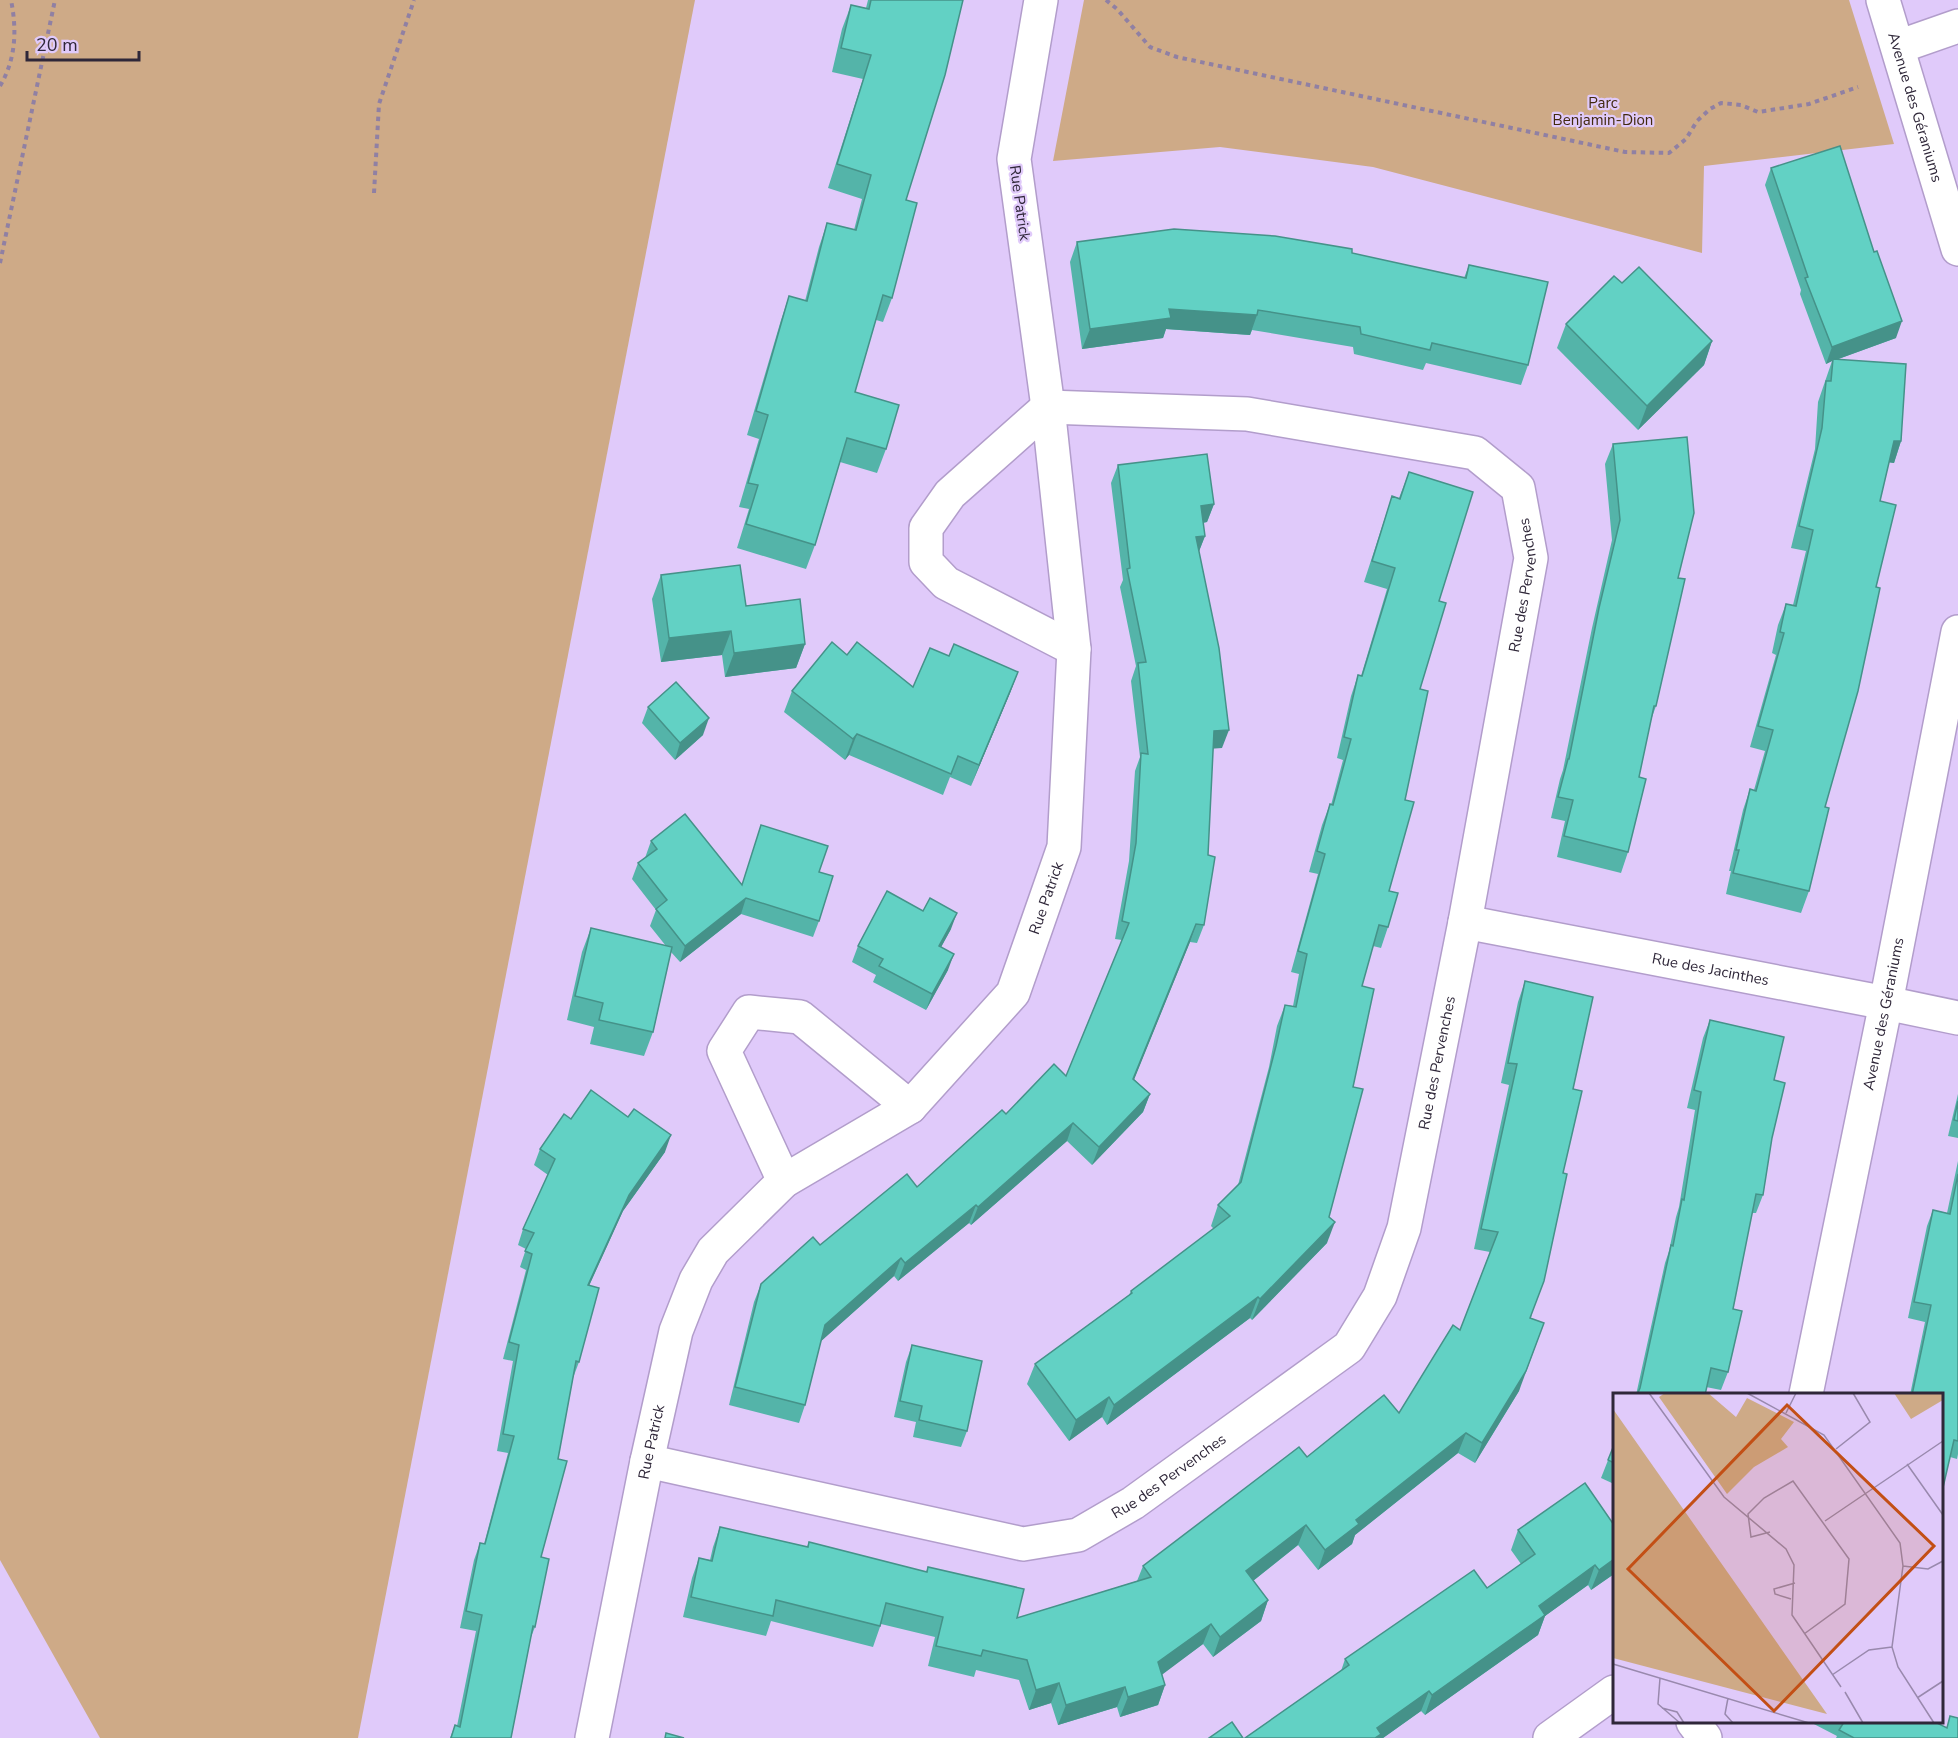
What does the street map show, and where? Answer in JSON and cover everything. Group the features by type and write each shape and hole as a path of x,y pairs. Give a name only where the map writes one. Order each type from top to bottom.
{"street":[{"name":"Rue Patrick","path":"592,1738 647,1461 676,1331 696,1280 713,1251 784,1181 910,1107 1013,993 1064,847 1074,649 1048,407 1014,159 1041,0"},
{"name":"Avenue des Géraniums","path":"1883,0 1958,249"},
{"path":"1898,47 1958,27"},
{"path":"1048,407 950,494 926,528 926,562 946,583 1074,649"},
{"name":"Rue des Pervenches","path":"647,1461 1023,1544 1078,1535 1133,1503 1349,1347 1380,1296 1404,1228 1465,922 1531,558 1518,488 1474,453 1247,414 1048,407"},
{"name":"Avenue des Géraniums","path":"1806,1393 1886,1003 1958,632"},
{"name":"Rue des Jacinthes","path":"1465,922 1958,1018"},
{"path":"784,1181 724,1050 749,1012 800,1017 910,1107"},
{"path":"1550,1738 1613,1693"},
{"path":"1694,1723 1705,1738"}],"path":[{"path":"0,86 8,73 15,40 15,21 11,0"},
{"path":"0,262 55,0"},
{"path":"374,193 379,104 414,0"},
{"path":"1106,0 1117,9 1149,47 1178,57 1625,152 1669,153 1686,139 1698,121 1710,109 1721,103 1741,105 1758,111 1809,104 1858,87"}],"green space":[{"path":"0,0 695,0 358,1738 100,1738 0,1560"},
{"name":"Parc Benjamin-Dion","path":"1084,0 1849,0 1894,144 1704,166 1702,253 1373,167 1220,147 1053,161"}],"building":[{"path":"871,0 963,0 945,75 906,200 917,203 892,298 883,295 855,392 899,405 886,449 847,438 815,545 746,524 758,485 748,483 768,415 756,411 789,296 807,301 827,223 856,230 871,175 837,164 871,55 841,48 851,5 869,9"},
{"path":"1840,146 1874,252 1877,251 1902,321 1832,347 1805,278 1808,277 1771,168"},
{"path":"1174,229 1275,236 1352,249 1352,253 1466,278 1469,265 1548,282 1528,365 1432,343 1430,350 1361,334 1360,327 1258,310 1257,315 1169,309 1171,318 1090,329 1077,242"},
{"path":"1639,267 1712,341 1647,406 1566,324 1614,276 1622,283"},
{"path":"1833,359 1906,364 1901,441 1894,441 1880,501 1896,505 1876,587 1880,588 1858,691 1825,807 1829,808 1809,891 1733,873 1750,789 1756,791 1773,730 1758,726 1784,633 1780,632 1786,604 1796,606 1813,530 1799,526 1822,428 1826,381 1831,381"},
{"path":"1687,437 1694,513 1678,578 1685,579 1639,777 1646,779 1628,852 1564,836 1573,800 1558,797 1569,759 1599,608 1620,520 1613,444"},
{"path":"1207,454 1214,504 1201,506 1205,536 1196,537 1219,648 1229,730 1214,731 1208,855 1215,857 1204,925 1196,924 1133,1079 1150,1094 1099,1147 1073,1123 978,1207 976,1205 905,1263 901,1258 825,1325 805,1405 735,1387 761,1284 813,1237 820,1245 907,1174 917,1187 1002,1110 1006,1114 1054,1064 1066,1076 1129,923 1122,921 1136,843 1141,753 1148,754 1138,663 1146,662 1127,569 1130,568 1118,465"},
{"path":"1409,472 1473,492 1439,601 1446,603 1420,689 1428,691 1405,800 1414,802 1389,891 1398,893 1388,927 1379,925 1362,986 1374,989 1353,1087 1363,1089 1329,1217 1335,1222 1260,1299 1258,1297 1114,1405 1109,1397 1076,1420 1035,1364 1132,1293 1131,1291 1230,1216 1218,1205 1241,1182 1285,1005 1296,1007 1307,954 1298,951 1325,854 1317,851 1330,804 1333,805 1351,739 1344,737 1358,675 1362,676 1395,568 1372,561 1392,496 1400,499"},
{"path":"740,565 746,606 800,599 805,644 734,653 731,631 669,638 661,575"},
{"path":"832,642 847,655 857,642 913,687 930,648 949,656 954,644 1018,672 979,765 958,756 951,774 857,734 853,739 792,691"},
{"path":"676,682 709,718 680,743 648,707"},
{"path":"685,814 742,885 761,825 828,846 819,872 833,876 819,921 746,898 685,946 656,909 667,900 638,863 657,849 651,841"},
{"path":"887,891 923,911 930,898 957,913 939,946 954,954 932,994 879,966 883,959 858,946"},
{"path":"591,928 672,947 653,1032 599,1020 603,1003 575,996"},
{"path":"1525,981 1593,997 1573,1089 1582,1091 1563,1173 1567,1174 1544,1281 1530,1318 1544,1323 1526,1371 1482,1443 1466,1433 1356,1520 1359,1524 1325,1550 1306,1525 1246,1571 1268,1600 1220,1637 1211,1624 1158,1662 1165,1685 1128,1697 1125,1687 1066,1705 1059,1683 1036,1690 1027,1660 983,1650 981,1656 936,1646 943,1617 886,1603 880,1626 776,1600 773,1616 691,1597 699,1558 712,1561 720,1527 808,1547 809,1542 927,1572 928,1567 1024,1589 1017,1618 1151,1577 1143,1566 1299,1447 1307,1457 1384,1395 1399,1413 1453,1325 1460,1330 1498,1232 1481,1229 1517,1064 1508,1063"},
{"path":"1710,1020 1784,1037 1774,1080 1785,1083 1772,1138 1763,1195 1756,1194 1733,1309 1742,1311 1728,1372 1711,1368 1705,1393 1638,1393 1682,1199 1684,1200 1701,1092 1694,1090"},
{"path":"591,1090 628,1117 634,1109 671,1135 629,1195 588,1285 599,1288 579,1362 576,1361 558,1459 567,1461 541,1557 549,1559 511,1738 451,1738 455,1725 460,1727 482,1615 466,1611 480,1543 485,1544 514,1436 503,1434 519,1345 509,1342 532,1254 525,1251 534,1233 523,1229 555,1159 540,1149 564,1114 571,1119"},
{"path":"1958,1101 1958,1121 1954,1120"},
{"path":"1958,1174 1958,1441 1954,1440 1943,1487 1943,1393 1912,1393 1931,1305 1914,1302 1933,1210 1950,1214"},
{"path":"912,1345 982,1361 967,1431 919,1420 922,1406 900,1401"},
{"path":"1613,1448 1613,1462 1608,1460"},
{"path":"1585,1483 1613,1524 1613,1560 1599,1570 1595,1565 1539,1606 1545,1615 1432,1695 1429,1691 1377,1728 1381,1734 1375,1738 1245,1738 1349,1665 1345,1659 1474,1570 1487,1588 1535,1554 1518,1530"},
{"path":"1950,1716 1958,1718 1958,1738 1854,1738 1839,1730 1843,1723 1937,1723 1947,1728"},
{"path":"1232,1722 1243,1738 1209,1738"},
{"path":"666,1733 684,1738 665,1738"}]}
